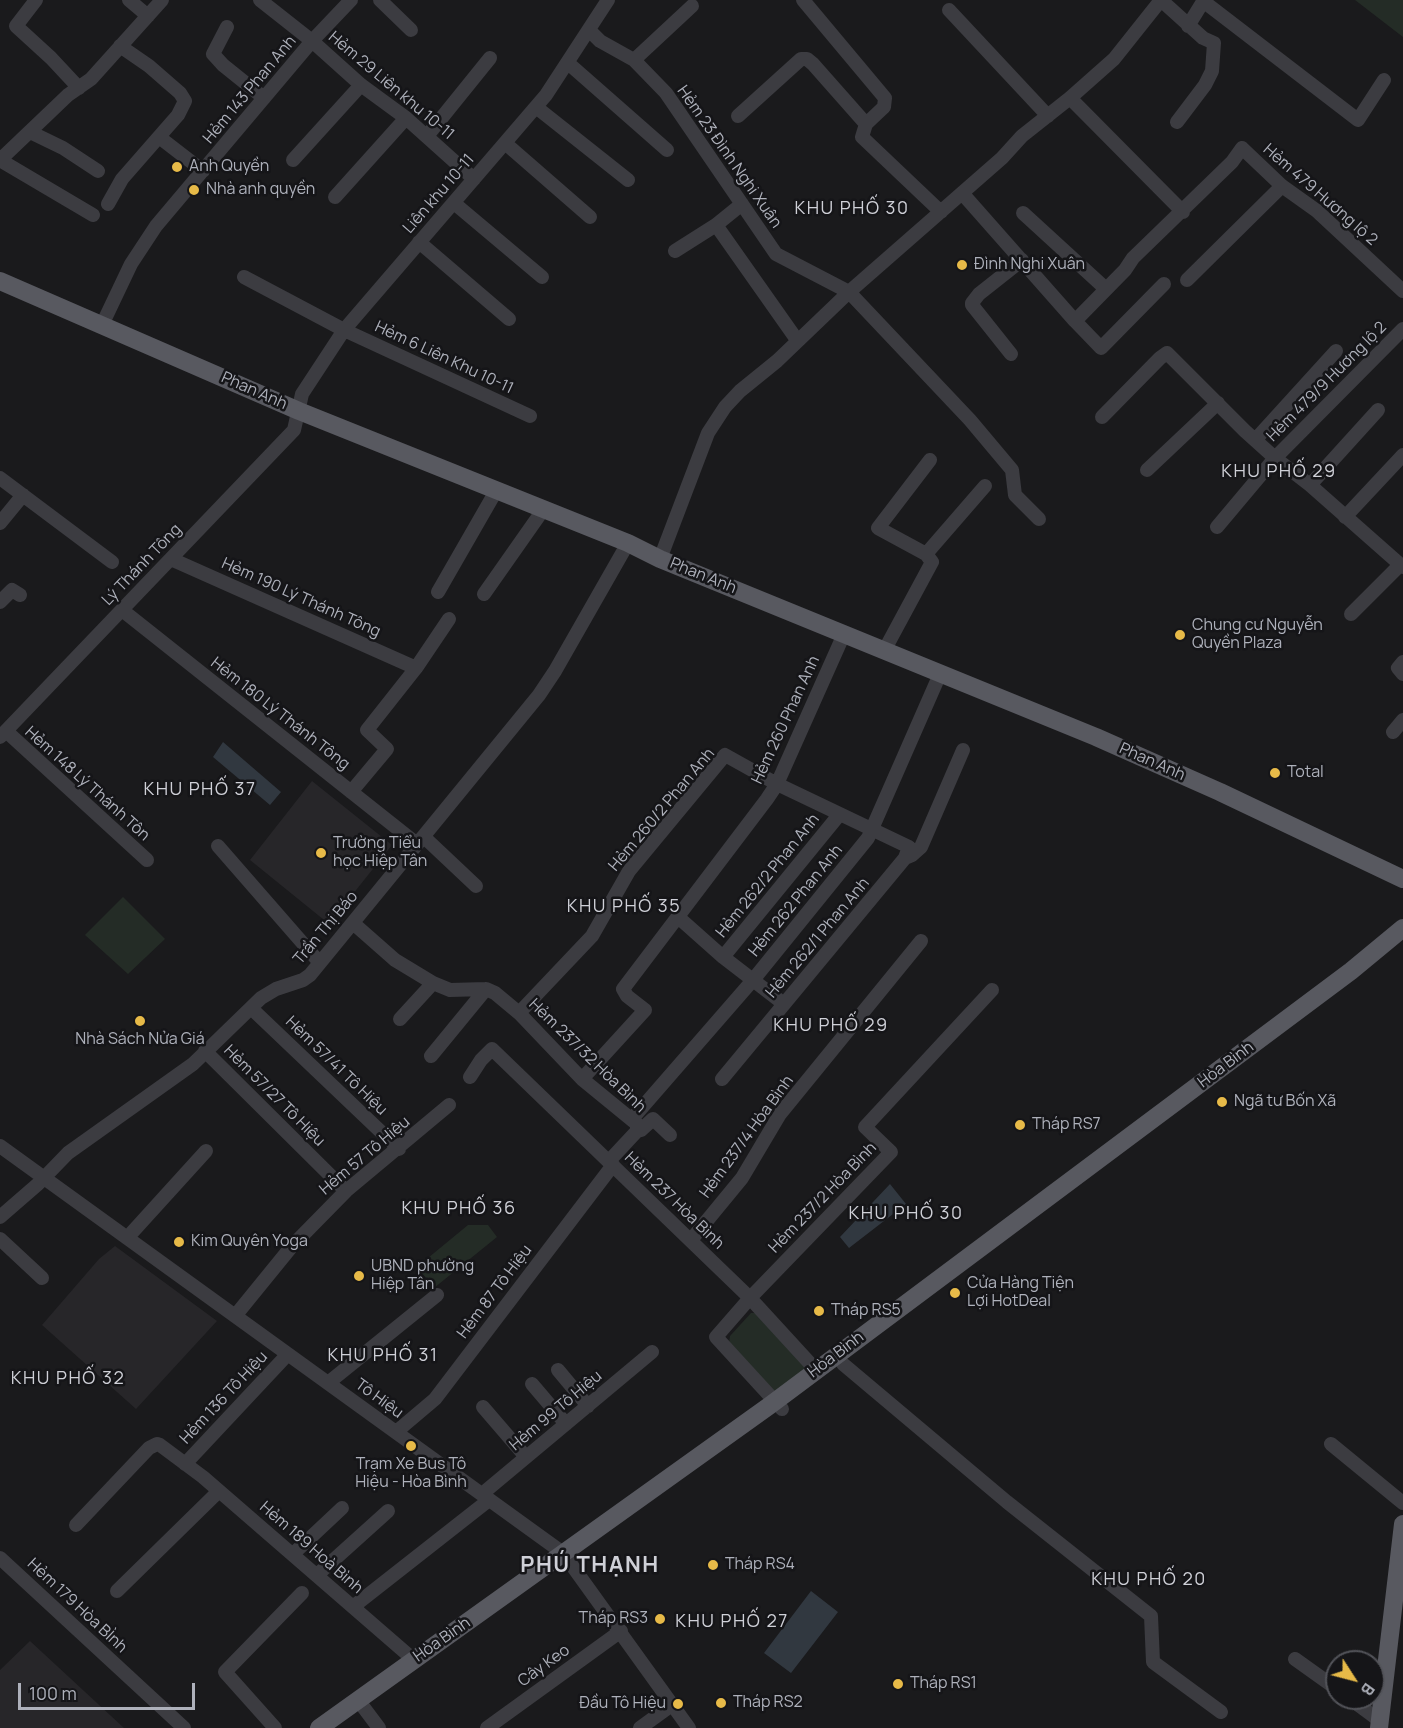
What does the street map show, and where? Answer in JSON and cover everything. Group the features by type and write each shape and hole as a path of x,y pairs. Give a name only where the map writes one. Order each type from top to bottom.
{"main road":[{"name":"Phan Anh","path":"0,281 299,411 628,543 660,559 1096,737 1220,792 1403,879"},
{"name":"Hòa Bình","path":"319,1728 362,1704 779,1405 843,1364 1351,971 1403,928"},
{"name":"Hòa Bình","path":"779,1405 816,1370 1359,981 1403,944"},
{"path":"1379,1724 1400,1574 1403,1527"},
{"name":"Hòa Bình","path":"339,1728 362,1704 414,1660 567,1558"}],"street":[{"path":"36,0 16,26 79,88"},
{"path":"129,0 148,16"},
{"path":"93,215 0,160 79,88 92,79 162,0"},
{"name":"Hẻm 29 Liên khu 10-11","path":"261,0 361,85 406,118 474,179"},
{"name":"Hẻm 143 Phan Anh","path":"102,325 131,264 156,226 312,41 351,0"},
{"path":"380,0 411,30"},
{"path":"803,0 885,98 884,107 866,124 862,137 941,212"},
{"path":"660,559 708,433 740,391 777,361 849,292 1002,158 1022,136 1070,98 1114,58 1161,0 1188,26 1203,38 1214,43 1212,71 1205,85 1177,122"},
{"path":"1188,26 1203,0 1358,120 1384,80"},
{"name":"Liên khu 10-11","path":"299,411 302,394 344,330 536,107 568,63 606,1"},
{"path":"634,60 692,6"},
{"path":"949,10 1048,116"},
{"path":"227,27 213,54 264,99"},
{"name":"Hẻm 23 Đình Nghi Xuân","path":"589,30 600,41 634,60 666,93 776,254 849,292 970,420 1012,470 1015,495 1039,519"},
{"path":"108,204 123,179 178,115 185,100 149,66 120,46"},
{"path":"427,136 490,58"},
{"path":"738,116 801,59 807,58 866,124"},
{"path":"568,63 667,150"},
{"path":"293,160 361,85"},
{"path":"1070,98 1183,212 1133,258 1125,270 1075,321"},
{"path":"536,107 627,180"},
{"path":"334,197 406,118"},
{"path":"30,132 63,148 98,171"},
{"path":"159,137 203,171"},
{"path":"505,143 590,217"},
{"name":"Hẻm 479 Hương lộ 2","path":"1183,212 1232,162 1242,148 1282,186 1317,211 1403,291"},
{"path":"1187,280 1282,186"},
{"path":"963,193 1101,348 1164,285"},
{"path":"454,203 542,276"},
{"path":"675,251 716,225 742,204"},
{"path":"1023,213 1107,289"},
{"path":"716,225 797,340"},
{"path":"419,243 509,320"},
{"path":"1011,354 972,303 979,294 1022,260"},
{"name":"Hẻm 6 Liên Khu 10-11","path":"244,277 344,330 530,416"},
{"name":"Hẻm 479/9 Hương lộ 2","path":"1217,527 1275,458 1403,329"},
{"path":"1256,439 1336,351"},
{"path":"1102,417 1165,353 1168,354 1275,458 1310,484 1402,566 1351,614"},
{"path":"1147,470 1218,403"},
{"path":"1310,484 1378,410"},
{"name":"Lý Thánh Tông","path":"3,734 294,430 299,411"},
{"path":"1345,517 1403,455"},
{"path":"884,651 932,562 926,554 878,528 930,460"},
{"path":"0,478 112,562"},
{"path":"926,554 985,486"},
{"path":"438,592 496,490"},
{"path":"0,523 23,495"},
{"path":"484,594 543,510"},
{"name":"Trần Thị Báo","path":"0,1217 68,1153 171,1081 268,993 303,980 320,963 539,695 628,543"},
{"name":"Hẻm 190 Lý Thánh Tông","path":"171,559 416,668"},
{"path":"0,602 12,590 20,595"},
{"name":"Hẻm 180 Lý Thánh Tông","path":"122,610 351,792 420,841 476,886"},
{"path":"351,792 387,749 367,730 416,668 450,619"},
{"name":"Hẻm 260 Phan Anh","path":"582,1079 645,1010 627,996 622,988 767,800 777,784 844,634"},
{"path":"1403,663 1398,668 1403,674"},
{"name":"Hẻm 262 Phan Anh","path":"634,1125 862,845 872,830 940,674"},
{"path":"1393,732 1403,720"},
{"name":"Hẻm 148 Lý Thánh Tôn","path":"3,734 147,860"},
{"name":"Hẻm 262/1 Phan Anh","path":"722,1079 905,858 921,847 963,750"},
{"name":"Hẻm 260/2 Phan Anh","path":"519,1013 592,936 629,871 725,755 777,784"},
{"path":"777,784 909,847 905,858"},
{"name":"Hẻm 262/2 Phan Anh","path":"723,957 839,815"},
{"path":"218,846 320,963"},
{"path":"678,917 723,957 784,1004"},
{"path":"353,923 395,960 433,983 450,990 486,989"},
{"name":"Hẻm 237/4 Hòa Bình","path":"691,1240 742,1178 780,1114 921,941"},
{"path":"400,1019 433,983"},
{"path":"431,1056 486,989"},
{"name":"Hẻm 237/32 Hòa Bình","path":"486,989 495,993 519,1013 582,1079 634,1125 611,1163"},
{"name":"Hẻm 237/2 Hòa Bình","path":"750,1298 891,1152 865,1127 992,990"},
{"name":"Hẻm 57/41 Tô Hiệu","path":"251,1008 399,1149"},
{"name":"Hẻm 237 Hòa Bình","path":"470,1077 481,1060 492,1049 750,1298 816,1370"},
{"name":"Hẻm 57/27 Tô Hiệu","path":"206,1051 346,1191"},
{"name":"Hẻm 57 Tô Hiệu","path":"235,1316 292,1246 346,1191 449,1105"},
{"path":"634,1125 641,1130 652,1119 670,1135"},
{"name":"Tô Hiệu","path":"0,1146 567,1558 689,1728"},
{"path":"127,1238 206,1151"},
{"name":"Hẻm 87 Tô Hiệu","path":"396,1432 435,1399 611,1163"},
{"path":"0,1239 42,1278"},
{"path":"328,1383 437,1295"},
{"path":"750,1298 716,1337 779,1405"},
{"name":"Hẻm 99 Tô Hiệu","path":"354,1606 486,1497 526,1457 652,1352"},
{"name":"Hẻm 136 Tô Hiệu","path":"184,1464 288,1354"},
{"path":"843,1364 1007,1502 1151,1616 1153,1662 1221,1712"},
{"path":"558,1370 588,1406"},
{"path":"532,1384 566,1424"},
{"path":"483,1407 526,1457"},
{"path":"1331,1444 1403,1503"},
{"name":"Hẻm 189 Hoà Bình","path":"76,1525 149,1448 160,1445 219,1491 414,1660"},
{"path":"117,1591 219,1491"},
{"path":"293,1554 342,1508"},
{"path":"317,1575 388,1511"},
{"name":"Hẻm 179 Hòa BÌnh","path":"0,1558 184,1728"},
{"path":"275,1728 225,1672 302,1593"},
{"name":"Cây Keo","path":"487,1728 621,1631"},
{"path":"1295,1659 1325,1680"},
{"path":"362,1704 379,1728"},
{"path":"640,1728 673,1704"},
{"path":"1363,1710 1379,1724"}],"shaded area":[{"path":"1355,0 1403,0 1403,37"},
{"path":"223,742 281,792 270,805 213,757"},
{"name":"Trường Tiểu học Hiệp Tân","path":"312,781 392,845 329,924 250,860"},
{"path":"123,897 165,939 128,974 85,935"},
{"path":"890,1184 906,1204 849,1248 840,1237"},
{"path":"468,1225 488,1225 497,1237 434,1288 417,1267"},
{"path":"115,1246 217,1321 136,1409 42,1325 99,1259"},
{"path":"751,1313 755,1313 807,1366 776,1394 729,1343 730,1336"},
{"path":"811,1591 838,1612 791,1673 764,1653"},
{"path":"30,1641 124,1728 0,1728 0,1670"}],"place":[{"name":"Anh Quyền","path":"177,167"},
{"name":"Nhà anh quyền","path":"194,190"},
{"name":"Đình Nghi Xuân","path":"962,265"},
{"name":"Chung cư Nguyễn Quyền Plaza","path":"1180,635"},
{"name":"Total","path":"1275,773"},
{"name":"Trường Tiểu học Hiệp Tân","path":"321,853"},
{"name":"Nhà Sách Nửa Giá","path":"140,1021"},
{"name":"Ngã tư Bốn Xã","path":"1222,1102"},
{"name":"Tháp RS7","path":"1020,1125"},
{"name":"Kim Quyên Yoga","path":"179,1242"},
{"name":"UBND phường Hiệp Tân","path":"359,1276"},
{"name":"Cửa Hàng Tiện Lợi HotDeal","path":"955,1293"},
{"name":"Tháp RS5","path":"819,1311"},
{"name":"Trạm Xe Bus Tô Hiệu - Hòa Bình","path":"411,1446"},
{"name":"Tháp RS4","path":"713,1565"},
{"name":"Tháp RS3","path":"660,1619"},
{"name":"Tháp RS1","path":"898,1684"},
{"name":"Tháp RS2","path":"721,1703"},
{"name":"Đầu Tô Hiệu","path":"678,1704"}],"district":[{"name":"KHU PHỐ 30","path":"852,209"},
{"name":"KHU PHỐ 29","path":"1279,472"},
{"name":"KHU PHỐ 37","path":"200,790"},
{"name":"KHU PHỐ 35","path":"624,907"},
{"name":"KHU PHỐ 29","path":"831,1026"},
{"name":"KHU PHỐ 36","path":"459,1209"},
{"name":"KHU PHỐ 30","path":"906,1214"},
{"name":"KHU PHỐ 31","path":"383,1356"},
{"name":"KHU PHỐ 32","path":"68,1379"},
{"name":"PHÚ THẠNH","path":"590,1566"},
{"name":"KHU PHỐ 20","path":"1149,1580"},
{"name":"KHU PHỐ 27","path":"732,1622"}]}
